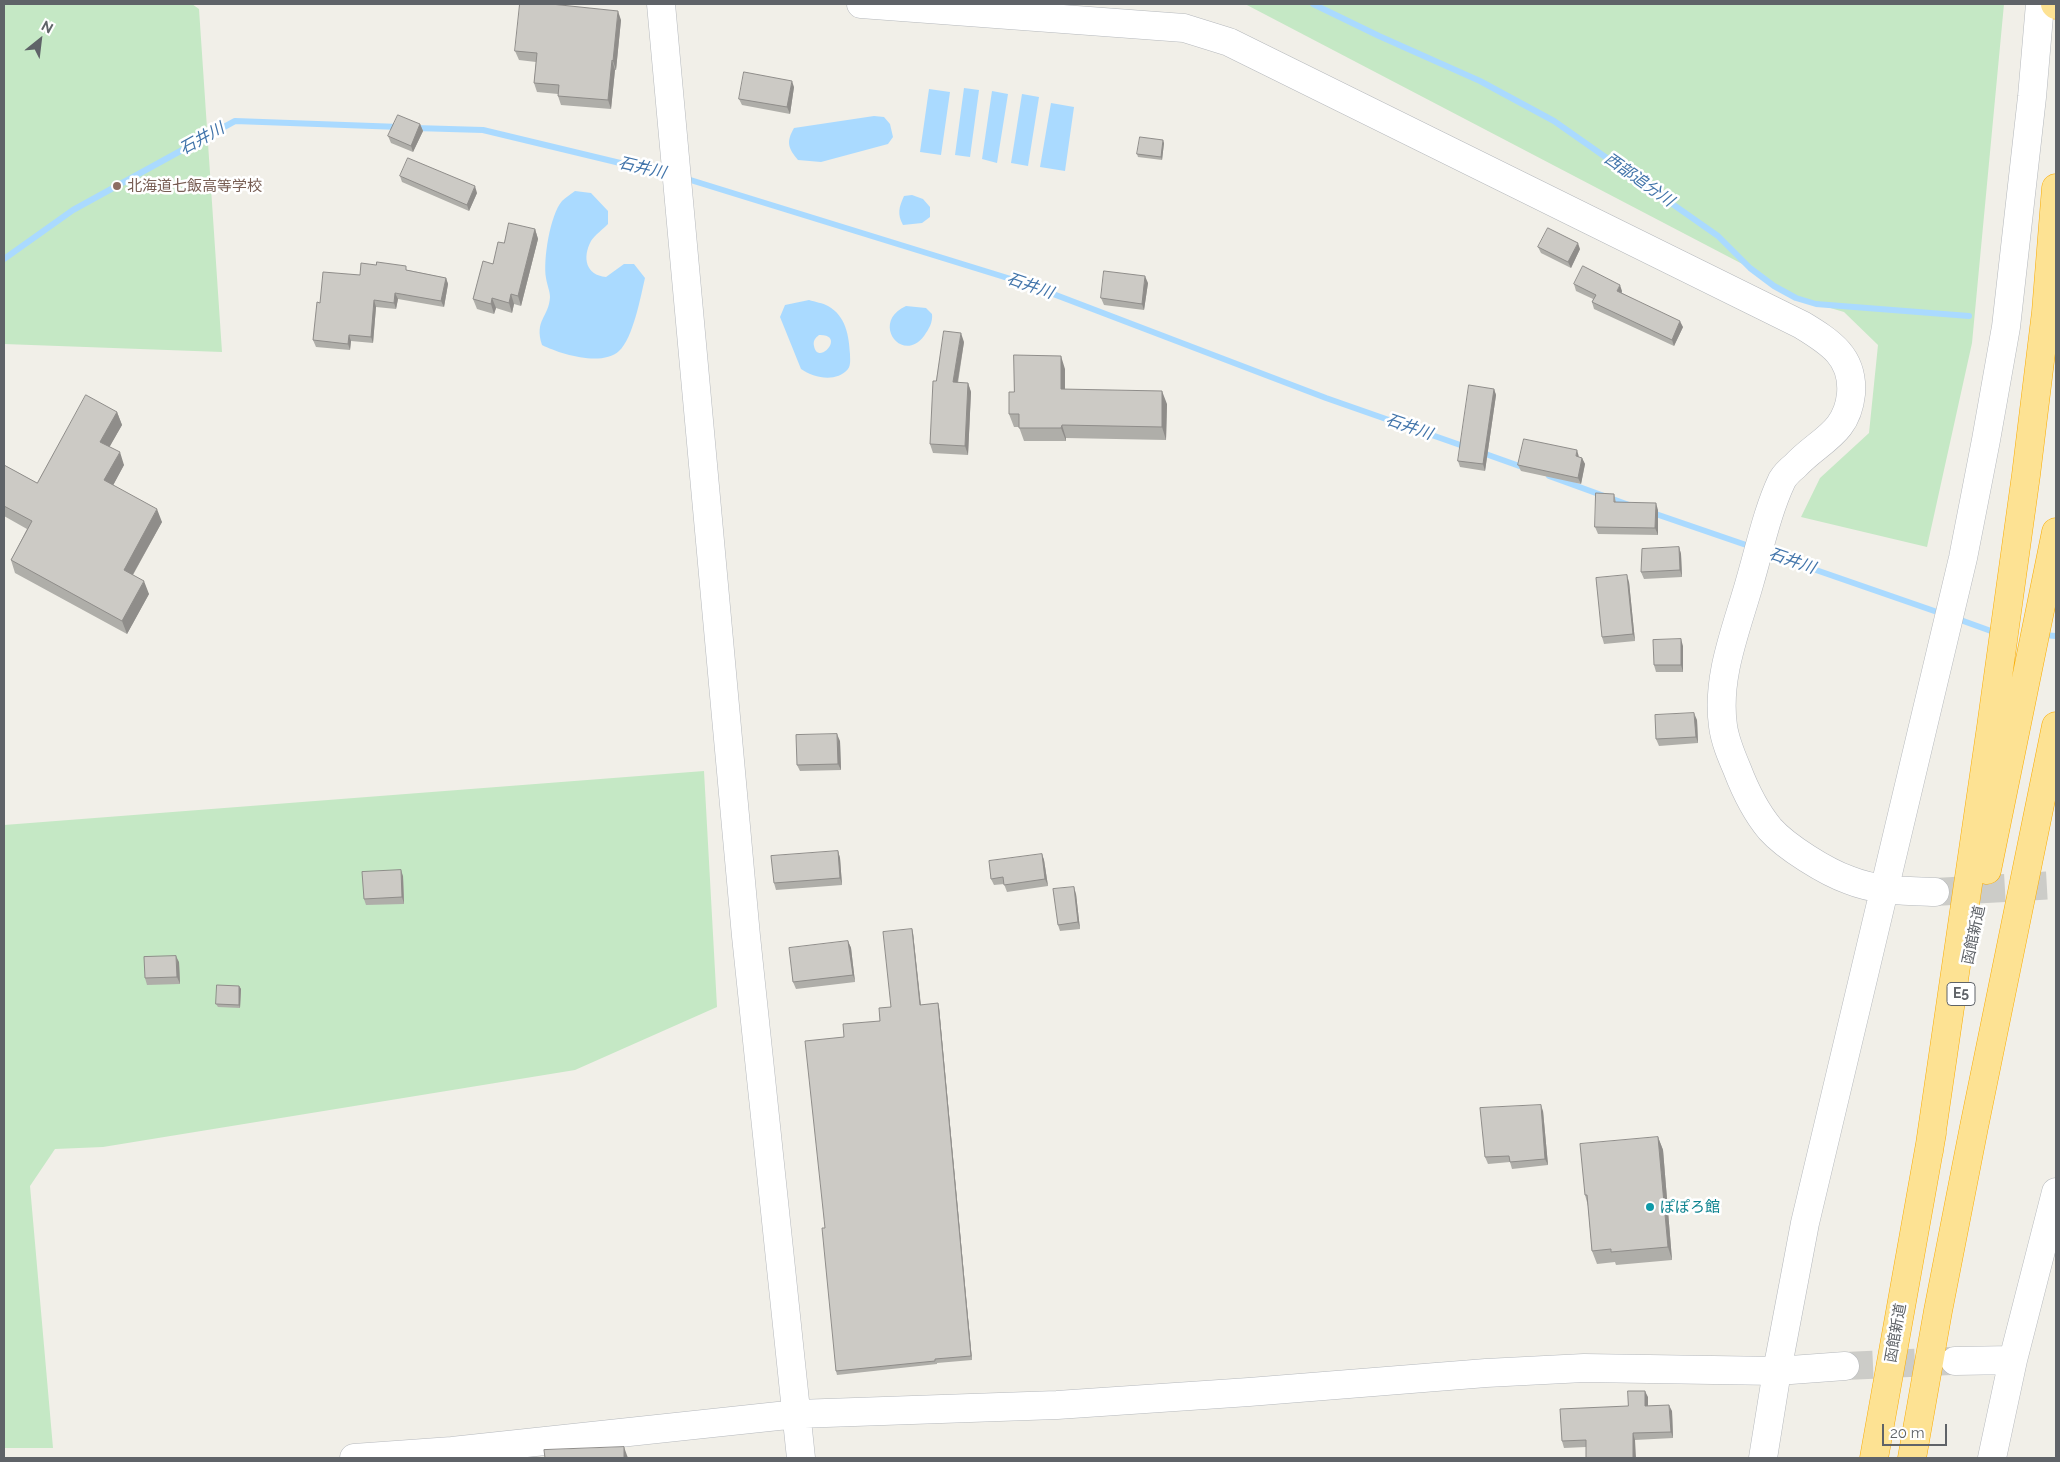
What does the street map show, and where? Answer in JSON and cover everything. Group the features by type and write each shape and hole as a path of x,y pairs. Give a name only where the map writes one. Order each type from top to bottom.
{"highway":[{"path":"1928,1150 1992,727 2046,312 2056,188"},
{"name":"函館新道","path":"1874,1458 1928,1150 2056,532"},
{"path":"1912,1458 1938,1311 2056,726"},
{"path":"1999,1002 2056,810"}],"street":[{"path":"661,4 746,936 801,1458"},
{"path":"861,4 1184,28 1229,42 1794,321 1827,340 1844,357 1851,381 1851,395 1847,412 1840,428 1803,457 1783,478 1763,532 1750,582 1729,648 1724,677 1722,726 1728,748 1748,797 1770,829 1811,861 1849,880 1885,890 1935,892"},
{"path":"1763,1458 1777,1371 1805,1223 1963,558 2006,327 2032,97 2040,4"},
{"path":"1992,1458 2013,1360 2056,1192"},
{"path":"1955,1361 2013,1360"},
{"path":"354,1458 452,1451 797,1414 1057,1405 1486,1373 1584,1368 1777,1371 1845,1366"}],"green space":[{"name":"北海道七飯高等学校","path":"4,4 192,4 199,9 222,352 4,344"},
{"path":"1245,4 2004,4 1972,343 1927,547 1801,517 1820,478 1869,433 1878,345 1844,312 1796,298 1774,286 1750,268"},
{"path":"704,771 717,1007 575,1070 103,1147 55,1149 30,1186 53,1448 4,1448 4,825"}],"water":[{"path":"964,88 979,90 970,157 955,155"},
{"path":"929,89 950,92 941,155 920,152"},
{"path":"992,91 1008,94 997,163 982,159"},
{"path":"1022,94 1039,97 1028,166 1011,163"},
{"path":"1051,103 1074,107 1065,171 1040,167"},
{"path":"874,116 884,117 890,124 893,137 888,144 821,162 798,160 790,148 789,141 794,128"},
{"path":"575,191 591,193 608,211 608,224 591,241 588,247 587,259 590,269 599,276 606,277 624,264 634,264 645,278 636,316 624,345 612,356 602,358 592,359 559,352 542,345 540,337 541,324 550,297 545,270 551,227 554,216 562,201"},
{"path":"912,195 923,199 930,207 930,217 922,223 903,225 899,210 904,196"},
{"path":"809,300 826,305 839,315 843,321 850,347 850,366 848,369 837,376 825,378 812,375 801,369 780,317 785,305","holes":["819,335 827,336 831,339 831,344 825,351 817,352 814,346 815,338"]},
{"path":"906,306 926,308 932,314 930,325 924,336 915,344 907,346 893,338 890,330 891,322 896,313"}],"building":[{"path":"520,4 551,4 618,11 608,100 558,96 559,85 534,83 537,53 515,51"},
{"path":"744,72 792,81 787,107 739,99"},
{"path":"398,115 420,124 411,146 388,136"},
{"path":"1140,137 1163,140 1161,157 1137,154"},
{"path":"408,158 475,186 467,205 400,176"},
{"path":"509,223 535,229 518,296 511,294 509,303 492,298 491,304 473,299 483,261 493,264 498,242 504,243"},
{"path":"1548,228 1578,243 1568,262 1538,247"},
{"path":"377,262 406,266 406,270 446,278 441,301 395,293 394,303 374,300 371,337 349,335 348,344 313,340 317,302 320,303 323,272 360,275 361,263 376,265"},
{"path":"1583,266 1620,285 1617,291 1680,321 1672,340 1592,302 1596,295 1574,284"},
{"path":"1104,271 1145,276 1142,304 1101,298"},
{"path":"944,331 961,333 953,382 968,383 965,446 930,444 933,381 936,381"},
{"path":"1014,355 1061,356 1061,389 1162,391 1162,427 1062,425 1061,428 1019,428 1019,414 1009,414 1009,392 1014,392"},
{"path":"1469,385 1494,389 1483,464 1458,461"},
{"path":"86,395 117,412 100,442 120,452 104,480 157,509 124,570 144,581 122,621 11,560 32,521 4,506 4,465 37,483"},
{"path":"1524,439 1577,450 1576,456 1582,458 1578,478 1518,465"},
{"path":"1596,493 1614,494 1614,502 1656,503 1655,528 1595,527"},
{"path":"1679,547 1680,570 1641,572 1642,549"},
{"path":"1627,575 1633,634 1602,637 1596,578"},
{"path":"1681,639 1681,665 1654,665 1653,640"},
{"path":"1694,713 1696,737 1656,739 1655,715"},
{"path":"837,734 838,764 797,765 796,735"},
{"path":"838,851 840,878 774,883 771,856"},
{"path":"1042,854 1045,879 1004,885 1003,877 991,879 989,861"},
{"path":"401,870 402,897 364,899 362,872"},
{"path":"1074,887 1078,922 1058,925 1053,889"},
{"path":"912,929 920,1005 938,1003 971,1356 836,1371 822,1228 825,1228 805,1041 844,1037 843,1024 880,1021 879,1008 891,1007 883,932"},
{"path":"848,941 853,975 793,982 789,948"},
{"path":"176,956 177,977 145,978 144,957"},
{"path":"217,985 239,986 239,1005 216,1004"},
{"path":"1541,1105 1545,1159 1510,1162 1509,1156 1485,1157 1480,1108"},
{"name":"ぽぽろ館","path":"1658,1137 1668,1247 1611,1252 1611,1249 1592,1251 1580,1144"},
{"path":"1628,1391 1645,1391 1645,1406 1669,1405 1671,1432 1633,1433 1633,1458 1586,1458 1586,1440 1562,1441 1560,1409 1628,1406"},
{"path":"624,1447 624,1458 545,1458 544,1450"}],"waterway":[{"name":"西部追分川","path":"1313,4 1480,81 1554,121 1718,236 1750,268 1774,286 1796,298 1816,304 1969,316"},
{"name":"石井川","path":"4,259 73,210 235,121 400,127"},
{"name":"石井川","path":"415,128 483,130 670,175"},
{"name":"石井川","path":"684,178 1027,284 1326,398 1466,447"},
{"name":"石井川","path":"1480,452 1525,468"},
{"name":"石井川","path":"1549,476 1629,505"},
{"name":"石井川","path":"1650,512 1752,547"},
{"name":"石井川","path":"1764,552 1943,614"},
{"name":"石井川","path":"1955,618 1991,631 1998,631"},
{"name":"石井川","path":"2043,635 2056,636"}],"tunnel":[{"path":"1935,892 2056,885"},
{"path":"1845,1366 1951,1361"}],"place":[{"name":"北海道七飯高等学校","path":"117,186"},
{"name":"ぽぽろ館","path":"1650,1207"}]}
